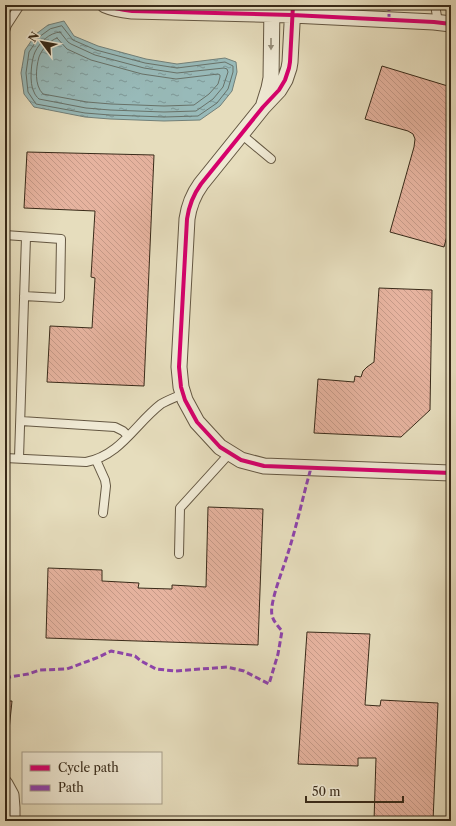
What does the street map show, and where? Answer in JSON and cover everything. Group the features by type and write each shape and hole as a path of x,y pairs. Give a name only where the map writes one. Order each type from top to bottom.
{"street":[{"path":"104,5 111,8 132,11 293,10 444,23"},
{"path":"264,107 271,78 272,10"},
{"path":"293,10 289,68 285,80 279,90 201,184 192,198 190,205 187,219 179,366 179,376 185,400 196,422 220,447 241,460 264,466 451,473"},
{"path":"5,784 11,795 12,821"}],"lane":[{"path":"5,31 20,5"},
{"path":"435,5 444,23"},
{"path":"241,134 271,159"},
{"path":"5,235 61,239 60,298 24,296"},
{"path":"20,458 26,236"},
{"path":"5,458 86,462 96,460 112,452 163,403 183,394"},
{"path":"21,421 115,427 123,431 128,436"},
{"path":"179,554 180,508 230,453"},
{"path":"96,460 105,480 106,486 103,513"}],"water":[{"path":"64,21 74,36 98,46 146,59 177,64 225,58 236,62 237,72 232,91 220,106 200,120 164,121 110,119 85,117 34,107 24,94 21,73 25,50 36,34 48,25"}],"building":[{"path":"382,66 451,87 451,221 444,247 390,232 415,139 413,134 408,131 365,119"},
{"path":"27,152 154,155 144,386 47,382 50,326 92,328 95,278 91,277 95,211 24,208"},
{"path":"379,288 432,290 430,410 401,437 314,433 318,379 354,382 355,376 361,377 363,371 374,362"},
{"path":"208,507 263,509 258,645 46,638 48,568 102,570 102,581 139,583 138,588 172,589 172,585 206,587"},
{"path":"307,632 370,634 365,705 380,706 381,700 438,703 433,821 374,821 376,758 358,758 358,766 298,764"},
{"path":"5,701 12,701 8,740 5,739"},
{"path":"53,819 78,820 78,821 53,821"}],"marked path":[{"path":"389,5 389,20"},
{"path":"5,677 28,674 40,670 67,669 111,651 135,656 156,669 175,671 227,667 244,671 269,684 278,654 282,631 273,617 273,602 311,468"}],"cycle path":[{"path":"105,5 132,11 292,15 451,24"},
{"path":"293,5 290,62 285,80 279,90 263,107 201,184 189,209 187,219 179,367 181,387 185,400 197,422 220,447 241,460 264,466 451,473"}]}
